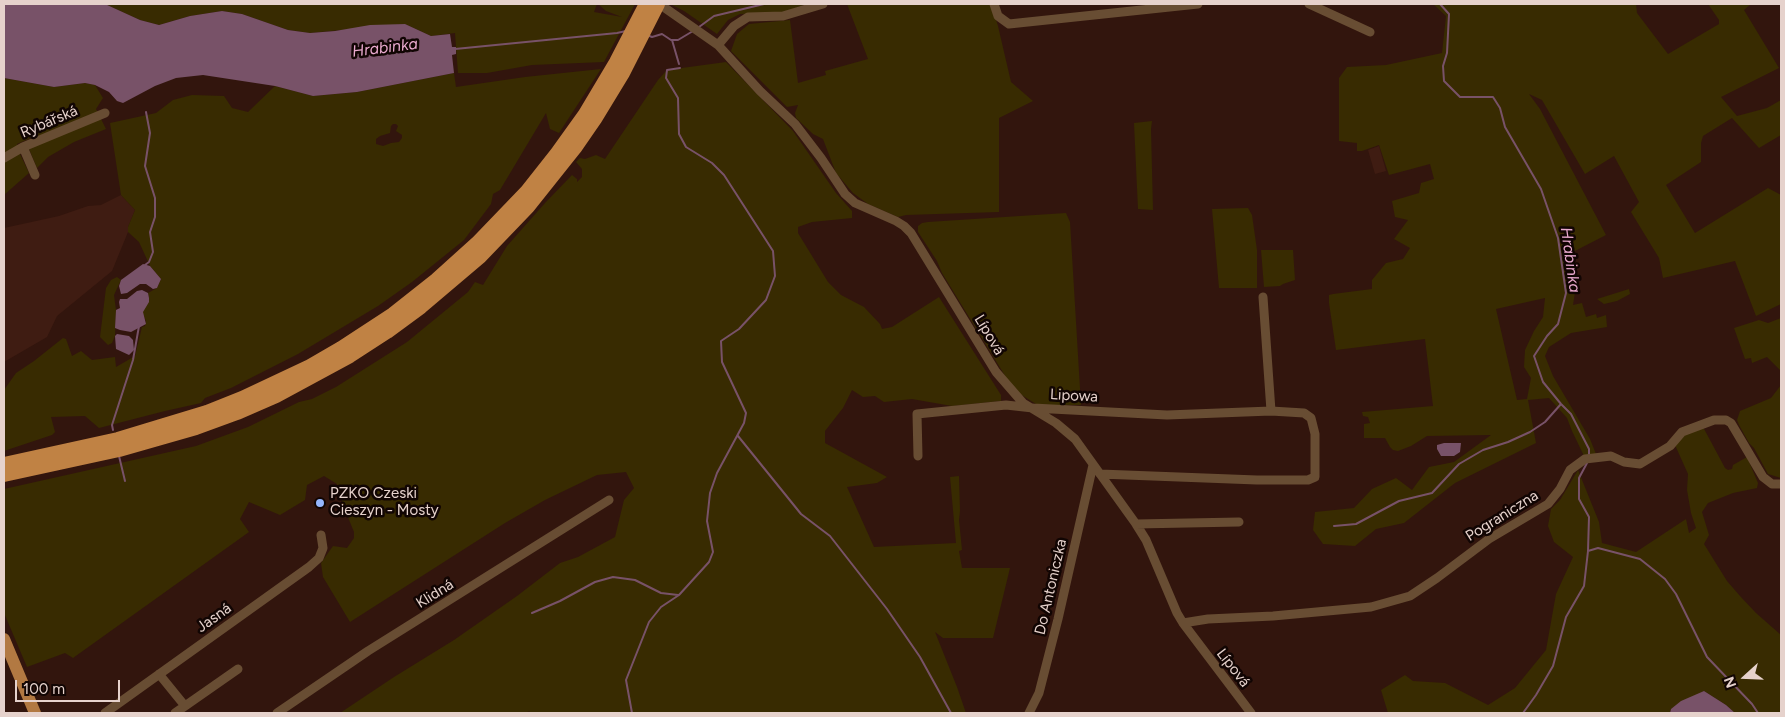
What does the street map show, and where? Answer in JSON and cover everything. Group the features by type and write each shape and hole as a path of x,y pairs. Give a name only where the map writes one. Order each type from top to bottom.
{"highway":[{"path":"4,475 119,450 196,428 236,413 312,378 387,332 447,286 513,224 552,168 602,86 646,4"},
{"path":"4,464 118,439 177,422 242,398 310,366 368,331 436,280 552,168 595,119 662,6"}],"main road":[{"path":"4,639 36,713"}],"street":[{"path":"718,44 734,26 748,17 783,16 823,4"},
{"path":"994,4 998,16 1009,24 1198,4"},
{"path":"1309,4 1370,32"},
{"name":"Lípová","path":"662,6 718,44 760,92 795,124 822,158 845,194 855,203 896,221 911,233 996,372 1023,403 1056,423 1075,439 1136,524 1146,540 1183,623 1251,713"},
{"name":"Rybářská","path":"4,158 23,147 105,114"},
{"path":"23,147 35,176"},
{"path":"1263,297 1272,412"},
{"name":"Lipowa","path":"918,456 917,414 1006,405 1167,415 1304,413 1311,418 1315,434 1315,477 1308,480 1100,474"},
{"name":"Pograniczna","path":"1183,623 1208,619 1273,616 1371,607 1410,596 1489,539 1548,504 1560,489 1570,470 1585,459 1611,456 1624,462 1640,464 1670,446 1682,432 1714,420 1723,419 1731,423 1763,476 1772,484 1781,484"},
{"name":"Do Antoniczka","path":"1029,713 1038,693 1056,628 1093,465"},
{"name":"Klidná","path":"277,713 368,651 609,500"},
{"path":"1136,524 1239,522"},
{"name":"Jasná","path":"105,713 319,558 323,548 321,535"},
{"path":"175,713 238,669"},
{"path":"159,674 186,706"}],"shaded area":[{"path":"105,4 597,4 594,12 622,17 606,11 598,4 635,4 604,62 532,65 487,73 458,73 455,33 431,36 405,24 310,33 288,30 242,14 222,11 190,16 159,25 140,20"},
{"path":"670,4 806,4 786,12 740,14 728,20 717,34 684,11"},
{"path":"847,4 991,4 1011,82 1033,101 999,118 999,212 906,215 898,217 868,204 853,193 836,173 823,139 813,134 796,118 795,113 798,105 787,107 731,51 737,34 749,24 790,20 798,83 826,75 825,71 868,59"},
{"path":"1433,4 1636,4 1637,13 1668,54 1719,24 1719,20 1708,4 1751,4 1744,10 1779,68 1721,97 1737,116 1767,108 1781,100 1781,135 1759,148 1732,118 1703,136 1701,162 1666,185 1695,233 1768,188 1781,195 1781,304 1756,316 1735,261 1663,278 1659,258 1631,212 1639,202 1614,156 1585,174 1542,100 1529,94 1540,109 1606,235 1571,253 1575,292 1573,305 1582,303 1586,317 1596,314 1597,318 1606,315 1607,327 1571,333 1549,347 1545,356 1553,376 1590,439 1596,454 1584,456 1567,418 1549,398 1528,400 1536,443 1455,483 1404,523 1376,529 1355,546 1323,544 1313,530 1315,512 1354,508 1372,489 1396,478 1412,490 1429,467 1454,462 1491,435 1427,436 1411,446 1398,451 1390,447 1385,438 1364,438 1364,424 1370,423 1368,417 1363,416 1362,412 1433,406 1425,339 1336,350 1329,303 1329,295 1372,289 1372,280 1386,263 1403,259 1410,248 1394,239 1408,220 1395,217 1392,201 1419,193 1421,183 1434,179 1430,164 1389,175 1379,145 1357,151 1357,143 1339,141 1339,78 1347,67 1386,65 1442,53 1446,16","holes":["1545,298 1543,317 1525,350 1524,367 1531,378 1527,399 1517,400 1496,309"]},
{"path":"726,62 793,131 836,193 852,211 852,218 812,222 798,227 798,233 828,282 841,295 864,307 880,324 882,329 892,327 939,297 1001,395 1001,401 952,406 912,399 884,402 875,396 863,397 852,390 843,408 825,431 825,443 887,477 877,483 847,487 874,547 956,543 950,477 959,476 959,520 962,550 959,551 962,568 1010,568 993,638 943,638 935,632 966,713 528,713 530,711 525,713 340,713 454,640 560,563 578,557 615,537 624,500 634,488 626,472 597,475 545,500 505,523 350,622 323,577 321,563 333,546 347,548 354,538 354,532 337,484 324,476 307,485 305,500 280,515 249,502 240,519 249,532 73,658 65,653 27,667 4,613 4,489 196,446 248,427 299,402 312,399 336,387 407,342 468,292 475,282 483,285 507,246 545,203 572,175 577,179 577,182 582,177 582,169 576,162 580,158 585,159 596,155 605,159 658,80 667,70"},
{"path":"601,69 559,133 550,129 546,113 500,190 493,194 491,204 464,240 412,282 378,306 298,354 231,388 205,398 201,403 99,428 85,416 51,417 55,432 52,435 4,451 4,390 16,373 63,338 66,339 72,356 81,351 92,360 115,357 116,367 135,356 142,327 145,326 146,321 142,312 149,298 148,293 157,288 161,279 150,266 139,242 128,232 128,227 135,210 121,195 110,123 156,113 173,100 192,95 224,96 232,108 248,112 275,86 313,96 357,92 454,73 456,87","holes":["396,124 398,126 396,131 402,135 399,142 383,146 376,144 376,139 390,133 391,126"]},
{"path":"4,78 54,87 85,83 95,85 103,98 96,109 106,129 74,142 48,157 37,168 29,149 41,143 39,137 33,135 31,138 17,144 29,173 4,195"},
{"path":"1152,121 1153,210 1138,209 1134,123"},
{"path":"1379,146 1386,171 1375,174 1368,150"},
{"path":"121,195 135,210 112,271 57,316 47,337 4,362 4,228 59,216 88,206 101,205"},
{"path":"1248,208 1252,215 1257,250 1257,288 1219,288 1212,209"},
{"path":"1066,213 1070,222 1081,405 1036,404 1020,394 1007,379 918,232 918,226 928,222"},
{"path":"1261,250 1293,250 1295,280 1280,286 1264,287"},
{"path":"117,277 121,280 114,295 116,310 115,336 112,343 108,345 100,337 106,288 111,280"},
{"path":"1629,289 1630,294 1617,301 1604,304 1597,299"},
{"path":"1781,318 1781,371 1767,357 1752,363 1751,358 1745,359 1734,328 1759,320 1768,323"},
{"path":"1781,385 1781,478 1768,474 1737,420 1740,411 1771,398"},
{"path":"1702,425 1725,468 1728,470 1732,469 1733,465 1747,457 1758,483 1757,488 1733,493 1708,503 1702,512 1709,535 1704,544 1727,581 1756,613 1781,635 1781,713 1735,713 1704,691 1671,709 1670,713 1388,713 1381,690 1405,675 1413,681 1445,683 1488,705 1515,688 1546,650 1556,594 1573,557 1554,542 1548,526 1551,509 1560,500 1578,470 1599,522 1602,543 1636,552 1686,519 1689,533 1696,528 1687,490 1688,474 1675,445 1683,435"}],"water":[{"path":"4,4 105,4 140,20 159,25 190,16 222,11 242,14 288,30 310,33 370,25 405,24 431,36 450,34 452,47 456,47 456,54 452,55 454,73 357,92 313,96 275,86 203,75 176,78 155,86 123,103 117,101 109,92 95,85 85,83 54,87 4,78"},
{"path":"143,264 150,266 161,279 157,288 153,289 146,284 140,284 127,293 121,294 119,286 121,280"},
{"path":"142,290 148,293 149,298 149,302 143,312 146,324 131,332 115,328 116,310 120,308 120,299 127,299 137,291"},
{"path":"117,334 129,336 133,340 134,350 129,355 116,349 115,336"},
{"path":"1461,443 1460,452 1454,456 1441,456 1437,445"},
{"path":"1704,691 1735,713 1670,713 1671,709 1681,701"}],"waterway":[{"name":"Hrabinka","path":"699,27 714,16 764,4"},
{"name":"Hrabinka","path":"1440,4 1449,14 1447,53 1443,66 1444,81 1460,97 1493,97 1500,108 1505,127 1541,189 1558,238 1566,293 1558,324 1547,336 1534,356 1543,382 1571,414 1589,449 1589,456"},
{"name":"Hrabinka","path":"455,49 626,31"},
{"name":"Hrabinka","path":"647,35 652,37 662,34 671,40 678,40 693,31"},
{"path":"672,40 679,64"},
{"path":"632,713 626,680 649,622 661,607 679,595 709,562 713,552 707,521 710,493 717,473 744,423 746,413 722,362 721,341 739,329 766,300 775,276 773,251 724,175 712,163 686,147 679,134 678,98 666,78 667,70 680,68"},
{"path":"145,265 149,262 153,252 150,232 155,217 155,198 145,166 150,133 146,112"},
{"path":"113,430 112,425 133,360 139,326"},
{"path":"1334,526 1356,524 1399,501 1432,493 1459,464 1483,450 1530,432 1545,422 1561,404"},
{"path":"738,436 801,514 830,536 887,609 920,657 951,713"},
{"path":"119,456 125,481"},
{"name":"Hrabinka","path":"1523,713 1553,666 1566,617 1584,586 1589,517 1579,499 1579,478 1587,463"},
{"path":"1588,551 1598,548 1640,559 1665,579 1676,594 1707,657 1752,704 1758,713"},
{"path":"532,613 560,601 595,582 613,577 635,580 661,593 678,595"}],"place":[{"name":"PZKO Czeski Cieszyn - Mosty","path":"320,503"}]}
